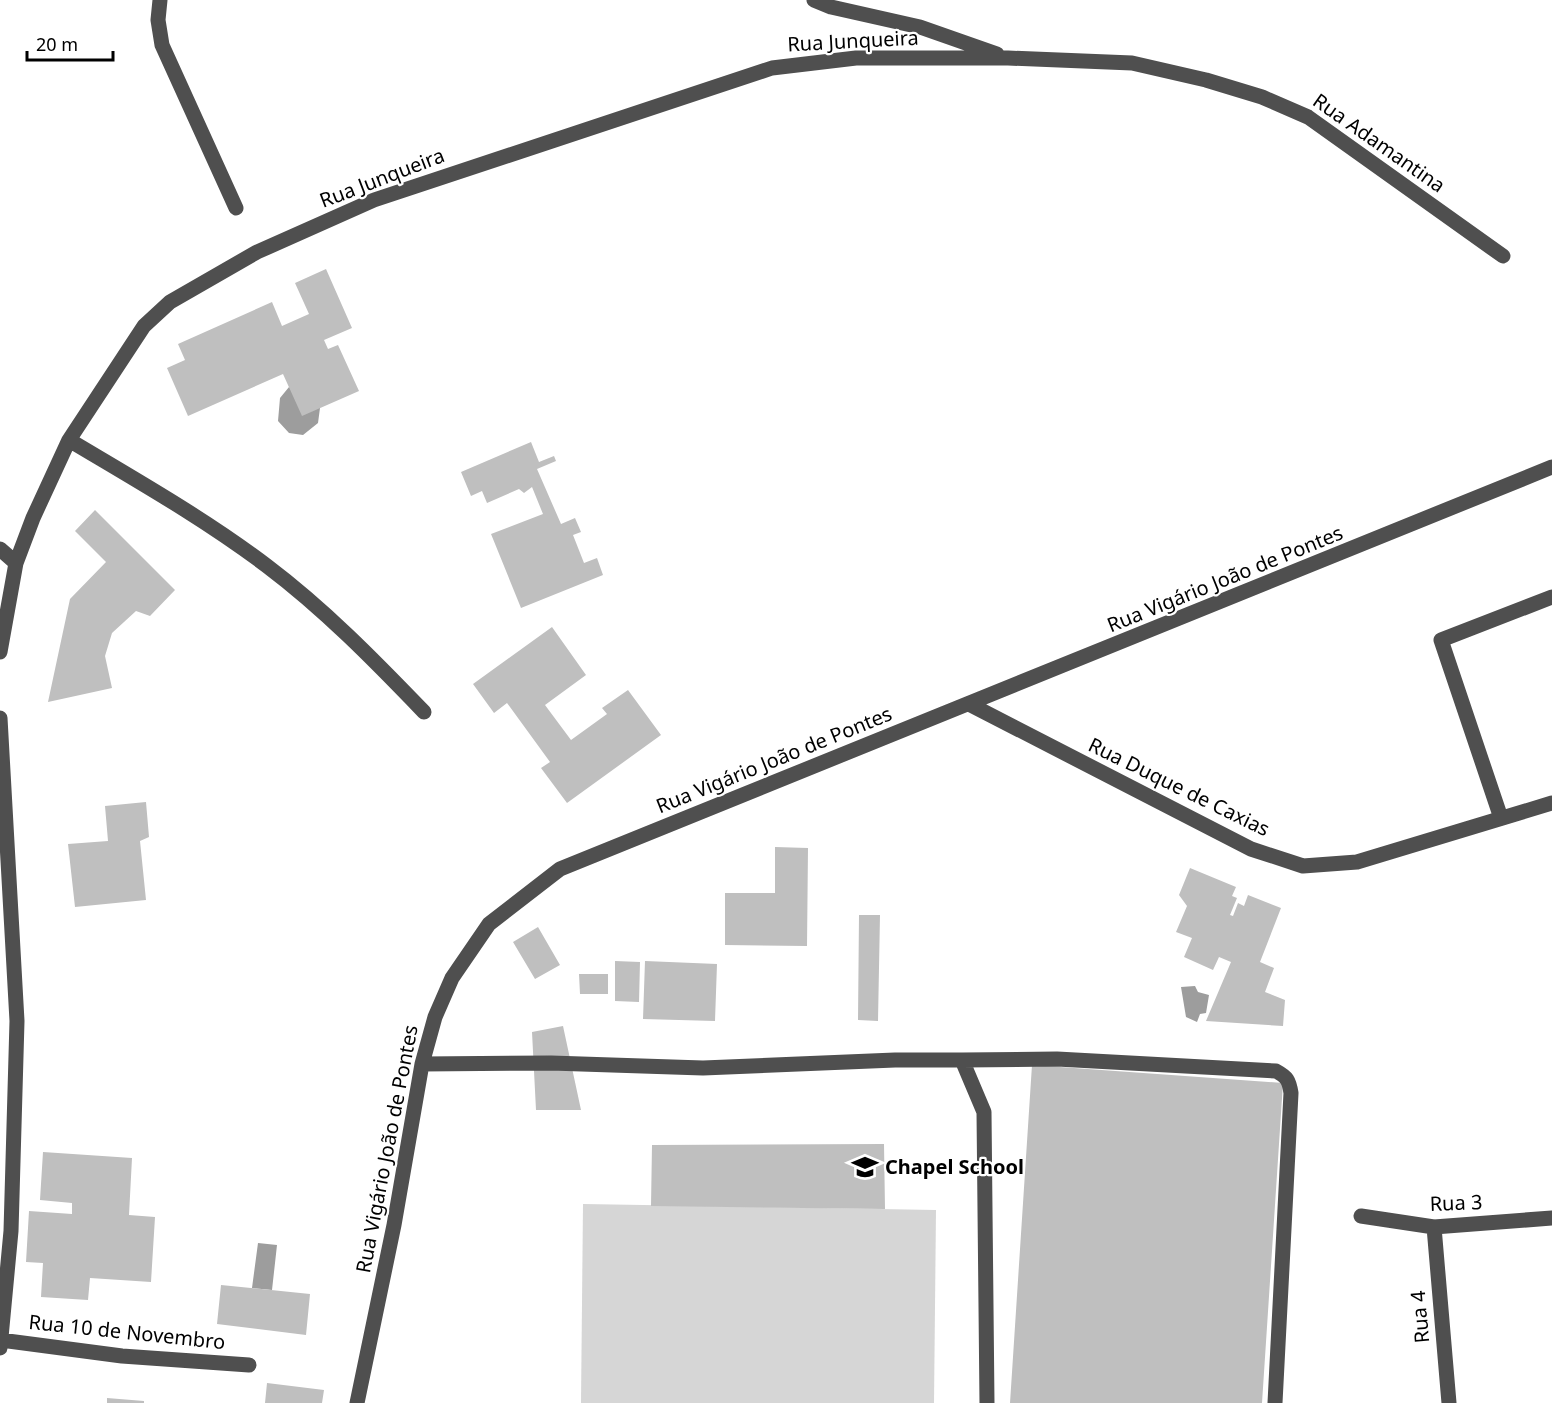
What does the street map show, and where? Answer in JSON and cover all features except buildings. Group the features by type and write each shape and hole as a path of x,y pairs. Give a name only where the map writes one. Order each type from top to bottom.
{"street":[{"path":"160,0 158,20 162,45 236,208"},
{"path":"814,0 831,7 920,27 1008,58"},
{"name":"Rua Junqueira","path":"0,652 16,563 33,518 69,440 144,326 170,302 257,252 374,200 772,68 856,58 1008,58"},
{"name":"Rua Adamantina","path":"1008,58 1132,63 1206,80 1262,97 1308,117 1503,256"},
{"path":"69,440 177,504 266,565 340,626 424,712"},
{"name":"Rua Vigário João de Pontes","path":"357,1403 394,1225 422,1064 435,1017 452,978 489,924 560,869 1552,467"},
{"path":"0,549 16,563"},
{"path":"1501,818 1441,640 1552,597"},
{"name":"Rua Duque de Caxias","path":"969,704 1251,849 1303,866 1357,862 1552,803"},
{"path":"0,718 17,1021 11,1231 0,1348"},
{"path":"422,1064 551,1063 703,1068 895,1060 1057,1059 1276,1071 1285,1075 1289,1081 1291,1093 1275,1403"},
{"path":"962,1060 984,1112 987,1403"},
{"name":"Rua 3","path":"1362,1216 1434,1227 1552,1218"},
{"name":"Rua 4","path":"1434,1227 1449,1403"},
{"name":"Rua 10 de Novembro","path":"0,1340 122,1356 249,1365"}],"shaded area":[{"path":"289,387 320,408 318,423 303,435 289,433 278,421 280,398"},
{"path":"1195,986 1198,992 1209,995 1206,1013 1200,1014 1197,1022 1186,1017 1181,987"},
{"path":"583,1204 936,1210 934,1403 581,1403"},
{"path":"258,1243 277,1245 272,1290 252,1288"}],"place":[{"name":"Chapel School","path":"865,1167"}]}
